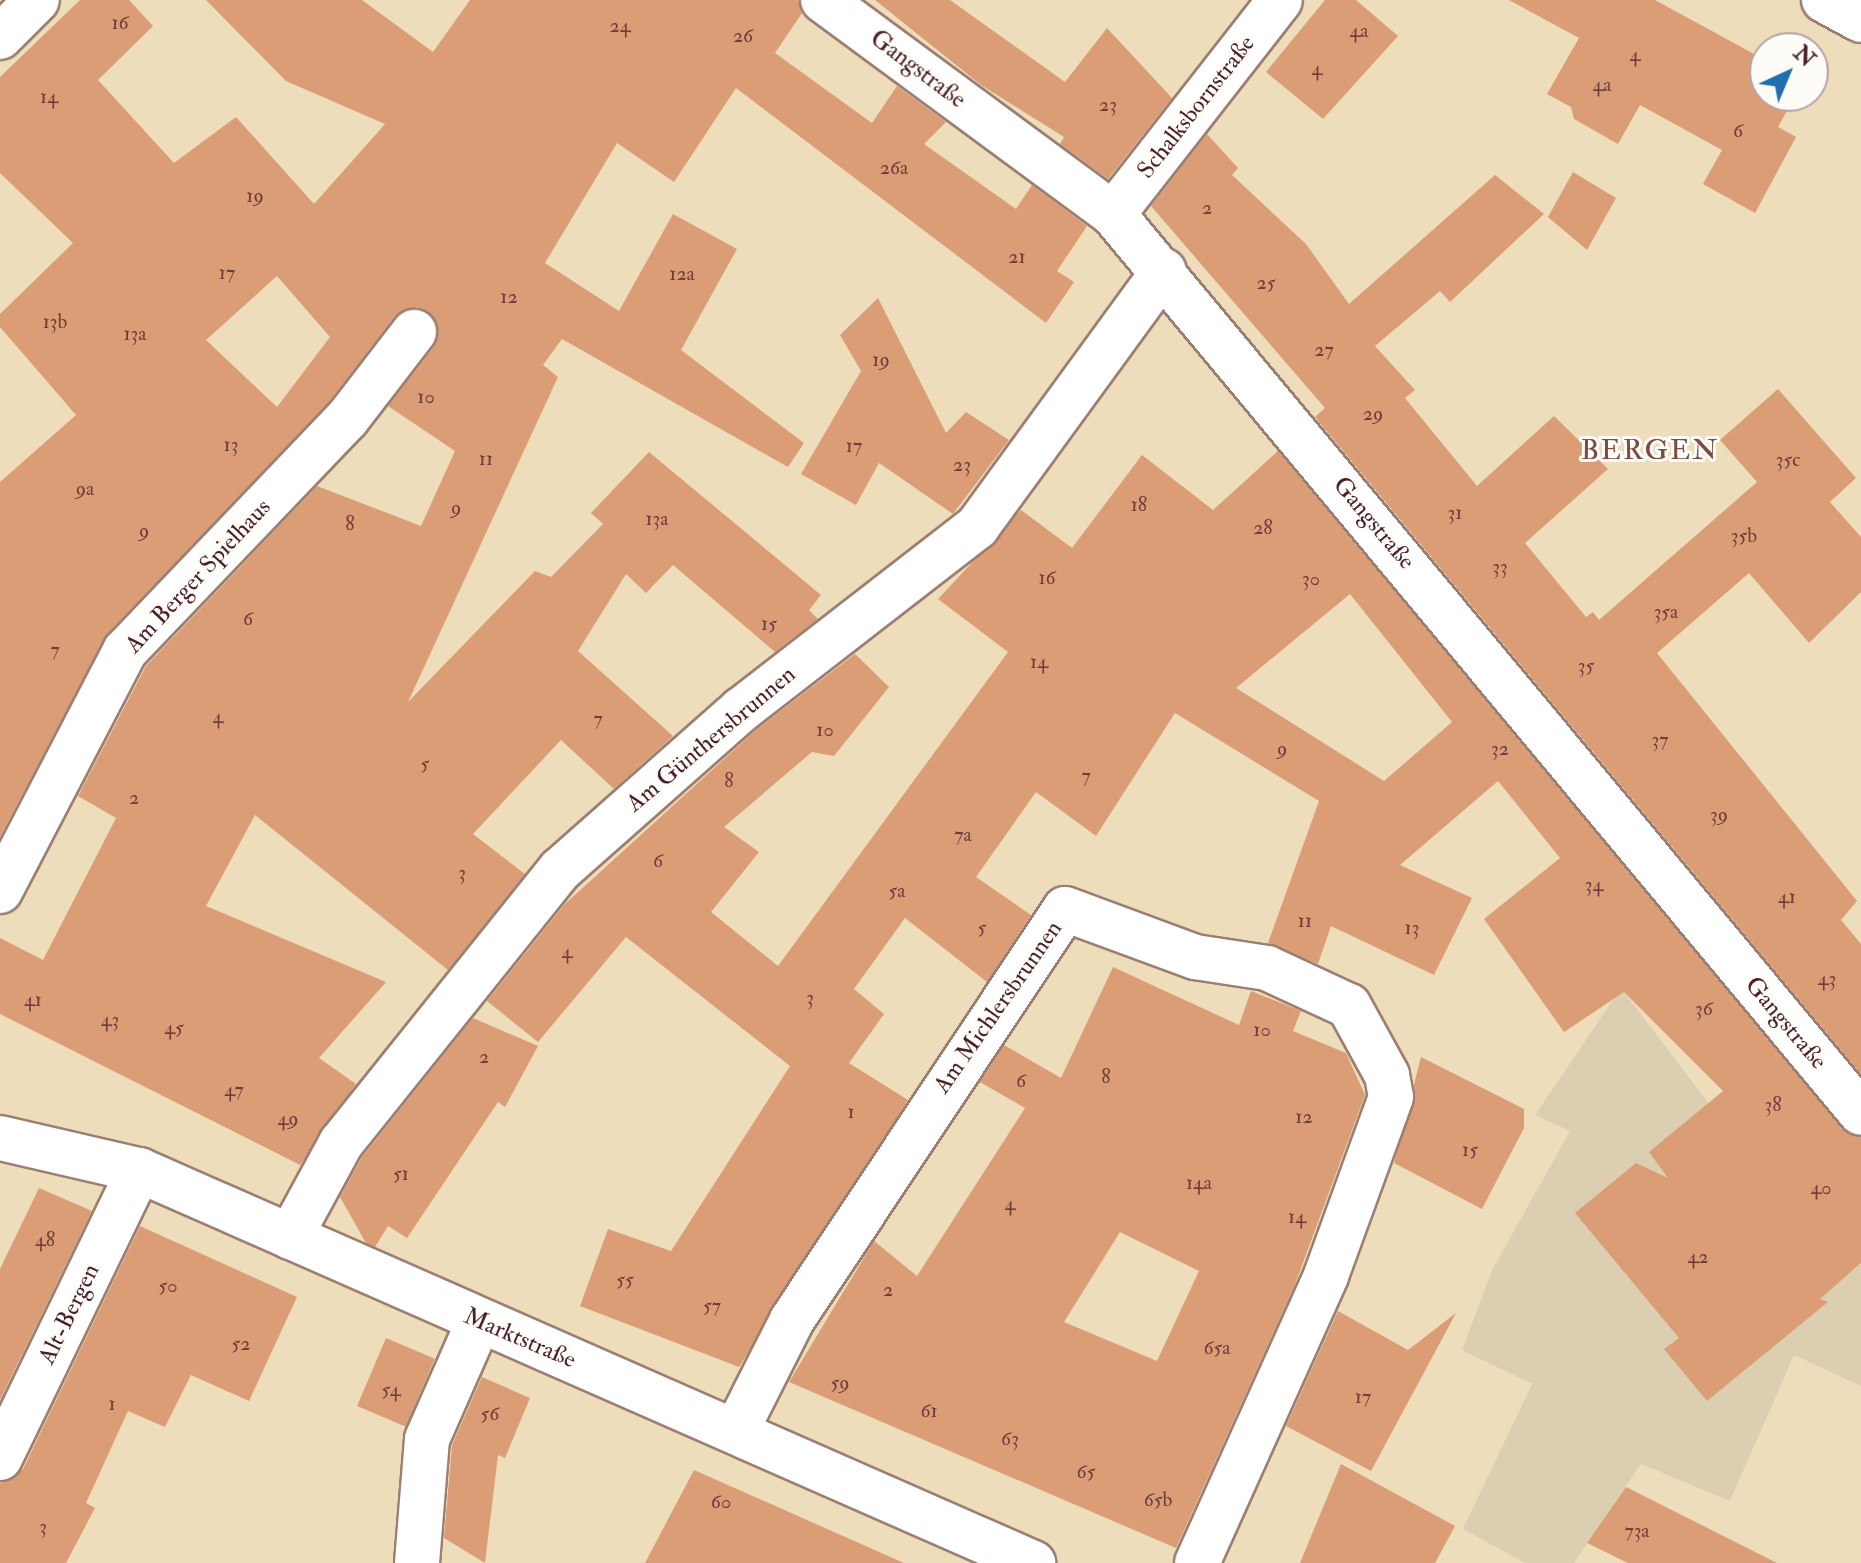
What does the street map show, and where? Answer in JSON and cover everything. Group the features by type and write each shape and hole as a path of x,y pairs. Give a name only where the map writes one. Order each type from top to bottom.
{"street":[{"path":"0,37 37,0"},
{"name":"Gangstraße","path":"823,0 1113,214 1164,271 1861,1113"},
{"name":"Schalksbornstraße","path":"1113,214 1280,0"},
{"path":"1824,0 1861,20"},
{"name":"Am Günthersbrunnen","path":"290,1237 341,1143 560,870 741,710 977,527 1164,271"},
{"name":"Am Berger Spielhaus","path":"0,891 125,651 347,419 414,332"},
{"name":"Am Michlersbrunnen","path":"737,1429 792,1320 1065,909 1195,957 1267,968 1349,1006 1387,1075 1391,1097 1326,1276 1197,1563"},
{"name":"Marktstraße","path":"0,1138 139,1170 479,1321 737,1429 1033,1563"},
{"name":"Alt-Bergen","path":"0,1458 139,1170"},
{"path":"417,1563 427,1439 479,1321"}],"shaded area":[{"path":"1621,988 1842,1279 1861,1264 1861,1386 1794,1355 1730,1501 1641,1464 1574,1563 1525,1563 1463,1529 1532,1384 1462,1350 1492,1270 1570,1131 1535,1115"}],"building":[{"path":"80,0 129,0 153,26 98,80 174,163 236,117 314,204 385,124 286,81 206,0 362,0 433,52 470,0 798,0 802,13 775,53 872,123 897,86 946,122 924,144 1016,209 1032,185 1087,226 1057,271 1074,282 1046,323 736,88 674,182 617,143 545,263 619,311 673,214 737,249 681,350 804,443 788,467 562,339 543,365 558,377 408,702 535,571 551,577 603,524 591,513 649,452 821,595 809,610 818,619 775,652 673,565 646,593 626,574 578,651 673,736 614,789 561,740 473,834 525,874 448,970 255,815 206,906 386,982 319,1058 356,1084 300,1165 0,1014 0,938 43,960 116,818 78,796 146,666 317,486 421,526 455,451 388,406 434,347 437,323 418,307 395,316 328,403 107,634 0,837 0,482 76,415 0,327 0,314 73,243 0,173 0,77","holes":["277,276 330,337 277,407 206,340"]},
{"path":"875,0 950,0 1065,82 1107,28 1172,98 1108,179 1060,144 1064,137 981,85"},
{"path":"1325,0 1356,0 1398,36 1323,119 1266,72"},
{"path":"1509,0 1655,0 1749,51 1749,112 1786,112 1778,127 1796,137 1755,213 1703,184 1722,150 1640,105 1618,144 1574,119 1571,107 1547,94 1579,38"},
{"path":"1207,134 1238,168 1232,175 1306,244 1349,304 1495,175 1544,214 1450,302 1440,291 1375,346 1415,390 1405,398 1477,486 1554,416 1608,469 1525,543 1586,617 1593,612 1599,620 1757,482 1720,440 1778,389 1856,478 1830,502 1861,537 1861,592 1809,643 1749,573 1657,653 1857,901 1841,920 1861,944 1861,1074 1315,417 1325,408 1151,206"},
{"path":"1573,172 1616,198 1587,250 1548,217"},
{"path":"878,298 946,433 966,412 1009,440 953,514 879,463 856,505 801,474 861,371 840,335"},
{"path":"1278,451 1842,1129 1861,1137 1861,1263 1820,1299 1828,1302 1707,1401 1664,1349 1679,1338 1575,1213 1636,1163 1668,1178 1649,1152 1723,1091 1624,992 1564,1032 1484,919 1560,858 1498,781 1400,865 1472,898 1434,975 1331,926 1318,964 1268,943 1319,801 1175,713 1096,836 1036,792 976,877 1031,915 987,982 905,918 854,989 884,1014 849,1063 908,1100 739,1367 580,1306 608,1229 671,1251 790,1066 626,937 538,1042 487,1001 565,904 757,729 855,654 889,687 834,756 812,752 724,827 759,852 711,912 778,966 1008,652 938,599 1021,510 1072,548 1142,455 1213,510","holes":["1350,594 1452,722 1384,781 1236,688"]},
{"path":"1113,967 1239,1025 1251,991 1301,1011 1293,1031 1346,1053 1365,1095 1294,1287 1176,1548 789,1382 874,1241 917,1276 1025,1108 980,1082 1004,1045 1061,1078","holes":["1120,1232 1199,1271 1157,1361 1064,1322"]},
{"path":"473,1018 538,1046 505,1107 498,1102 407,1238 388,1226 375,1247 366,1243 340,1197 362,1157"},
{"path":"1421,1057 1524,1109 1524,1128 1482,1209 1394,1163"},
{"path":"39,1188 92,1211 0,1400 0,1269"},
{"path":"140,1226 297,1297 249,1401 191,1375 165,1427 128,1411 86,1503 95,1508 66,1563 0,1563 0,1483 23,1469"},
{"path":"1338,1311 1408,1350 1456,1313 1371,1471 1286,1426"},
{"path":"386,1338 435,1359 406,1427 357,1406"},
{"path":"482,1377 530,1398 505,1458 498,1455 485,1563 444,1538 452,1445"},
{"path":"1341,1464 1455,1526 1435,1563 1300,1563"},
{"path":"694,1470 904,1563 645,1563"},
{"path":"1626,1487 1777,1563 1628,1563 1587,1543"}],"district":[{"name":"BERGEN","path":"1650,451"}]}
